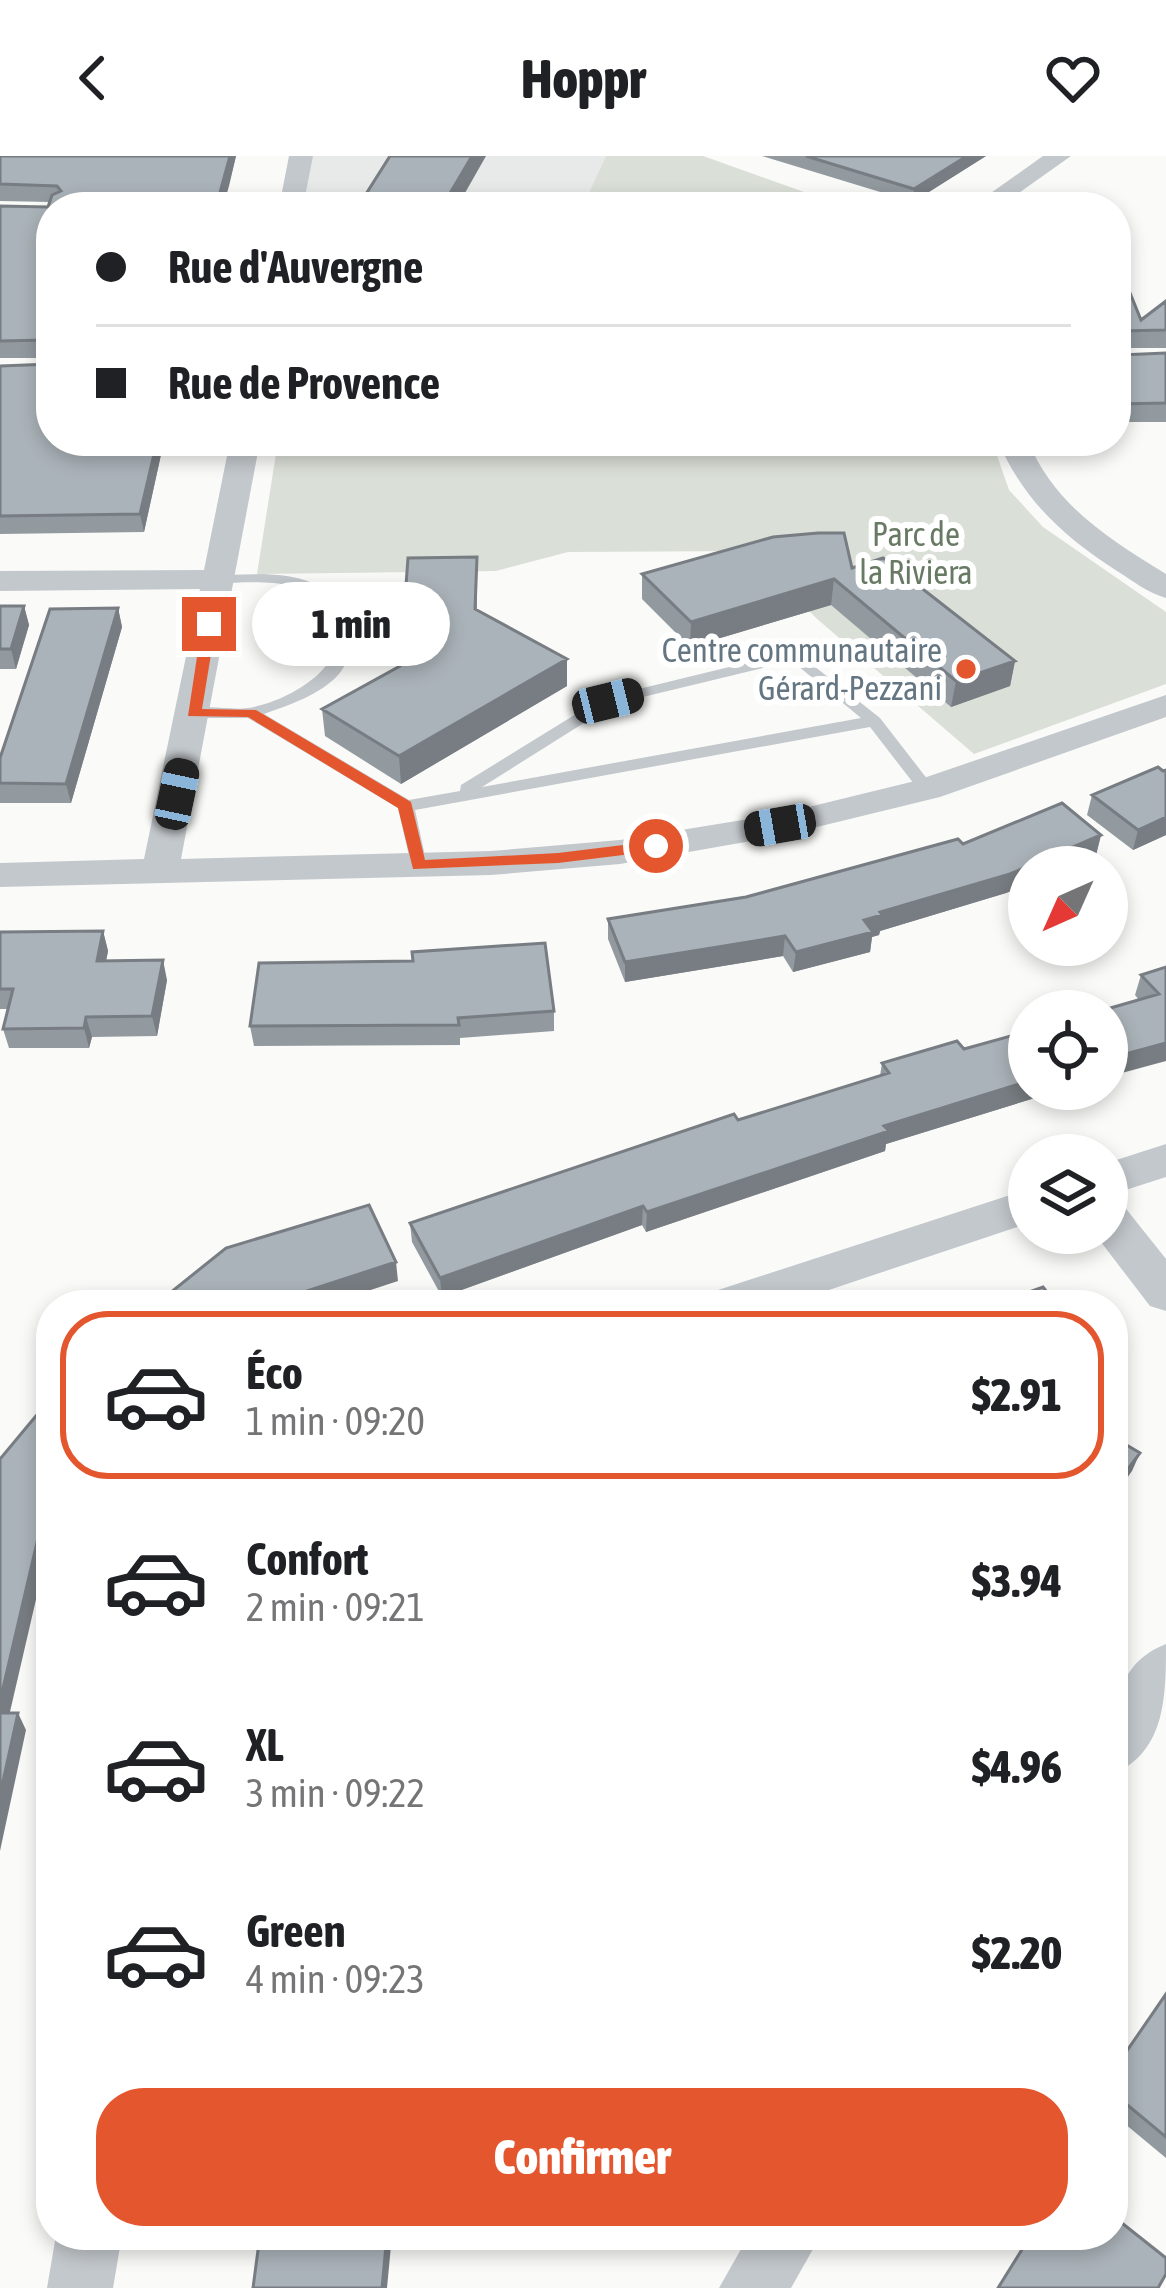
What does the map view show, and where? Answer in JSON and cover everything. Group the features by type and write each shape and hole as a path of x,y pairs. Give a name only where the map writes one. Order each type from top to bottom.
{"street":[{"path":"294,192 301,156"},
{"path":"1005,192 1059,156"},
{"path":"160,872 241,456"},
{"path":"1018,456 1022,470 1055,511 1166,588"},
{"path":"0,581 217,580"},
{"path":"0,875 418,866 620,852 780,825 927,790 1166,705"},
{"path":"1128,1173 1166,1160"},
{"path":"775,1290 1008,1214"},
{"path":"1128,1244 1166,1293"},
{"path":"1128,1726 1166,1669"},
{"path":"80,2288 86,2250"},
{"path":"752,2288 778,2250"}],"lane":[{"path":"194,713 251,713 299,696 331,677 346,650 343,626 332,602 307,586 217,580"},
{"path":"455,797 608,701 795,656 874,721 927,790"},
{"path":"251,713 406,806 874,721"},
{"path":"406,806 418,866"}],"shaded area":[{"path":"301,156 606,156 589,192 294,192"}],"green space":[{"path":"606,156 703,156 804,192 589,192"},
{"name":"Parc de la Riviera","path":"276,456 997,456 1009,490 1043,527 1166,612 1166,684 974,754 816,618 751,551 568,552 496,571 257,574"}],"building":[{"path":"0,156 230,156 220,192 59,192 57,186 0,184"},
{"path":"390,156 472,156 451,192 367,192"},
{"path":"806,156 967,156 914,189"},
{"path":"0,206 36,207 36,340 0,341"},
{"path":"1131,295 1141,320 1166,301 1166,330 1131,331"},
{"path":"1166,353 1166,403 1131,404 1131,355"},
{"path":"36,365 36,456 154,456 140,514 0,516 0,366"},
{"path":"844,533 852,568 883,558 1015,661 956,681 834,579 691,622 642,574 773,537"},
{"path":"477,557 475,609 567,659 399,756 322,709 400,666 408,558"},
{"path":"0,606 24,606 11,649 0,649"},
{"path":"118,608 66,784 0,783 0,758 50,609"},
{"path":"1158,767 1166,770 1166,817 1138,830 1092,795"},
{"path":"1062,803 1101,835 1075,846 1008,846 1008,875 880,912 882,915 864,920 873,932 796,952 785,936 625,962 608,919 746,897 958,839 963,844"},
{"path":"103,931 97,961 163,960 152,1016 86,1017 84,1028 3,1029 13,989 0,989 0,932"},
{"path":"545,943 554,1011 458,1018 459,1025 250,1026 259,963 413,961 412,952"},
{"path":"1166,967 1166,1043 1128,1053 1128,1003 1159,994 1141,975"},
{"path":"1008,1037 1008,1088 884,1126 889,1131 647,1212 643,1206 440,1278 410,1223 734,1114 738,1120 889,1073 882,1063 957,1041 964,1049"},
{"path":"369,1205 396,1262 310,1290 174,1290 226,1248"},
{"path":"36,1416 36,1547 0,1701 0,1459"},
{"path":"1128,1446 1140,1453 1128,1469"},
{"path":"0,1713 18,1713 0,1795"},
{"path":"1166,1994 1166,2137 1128,2105 1128,2049"},
{"path":"1128,2228 1166,2258 1166,2274 1158,2288 998,2288 1022,2250 1128,2250"},
{"path":"258,2250 386,2250 382,2288 253,2288"}],"place":[{"name":"Centre communautaire Gérard-Pezzani","path":"966,669"}],"route":[{"path":"209,624 194,713 251,713 406,806 418,866 558,858 656,846"}]}
